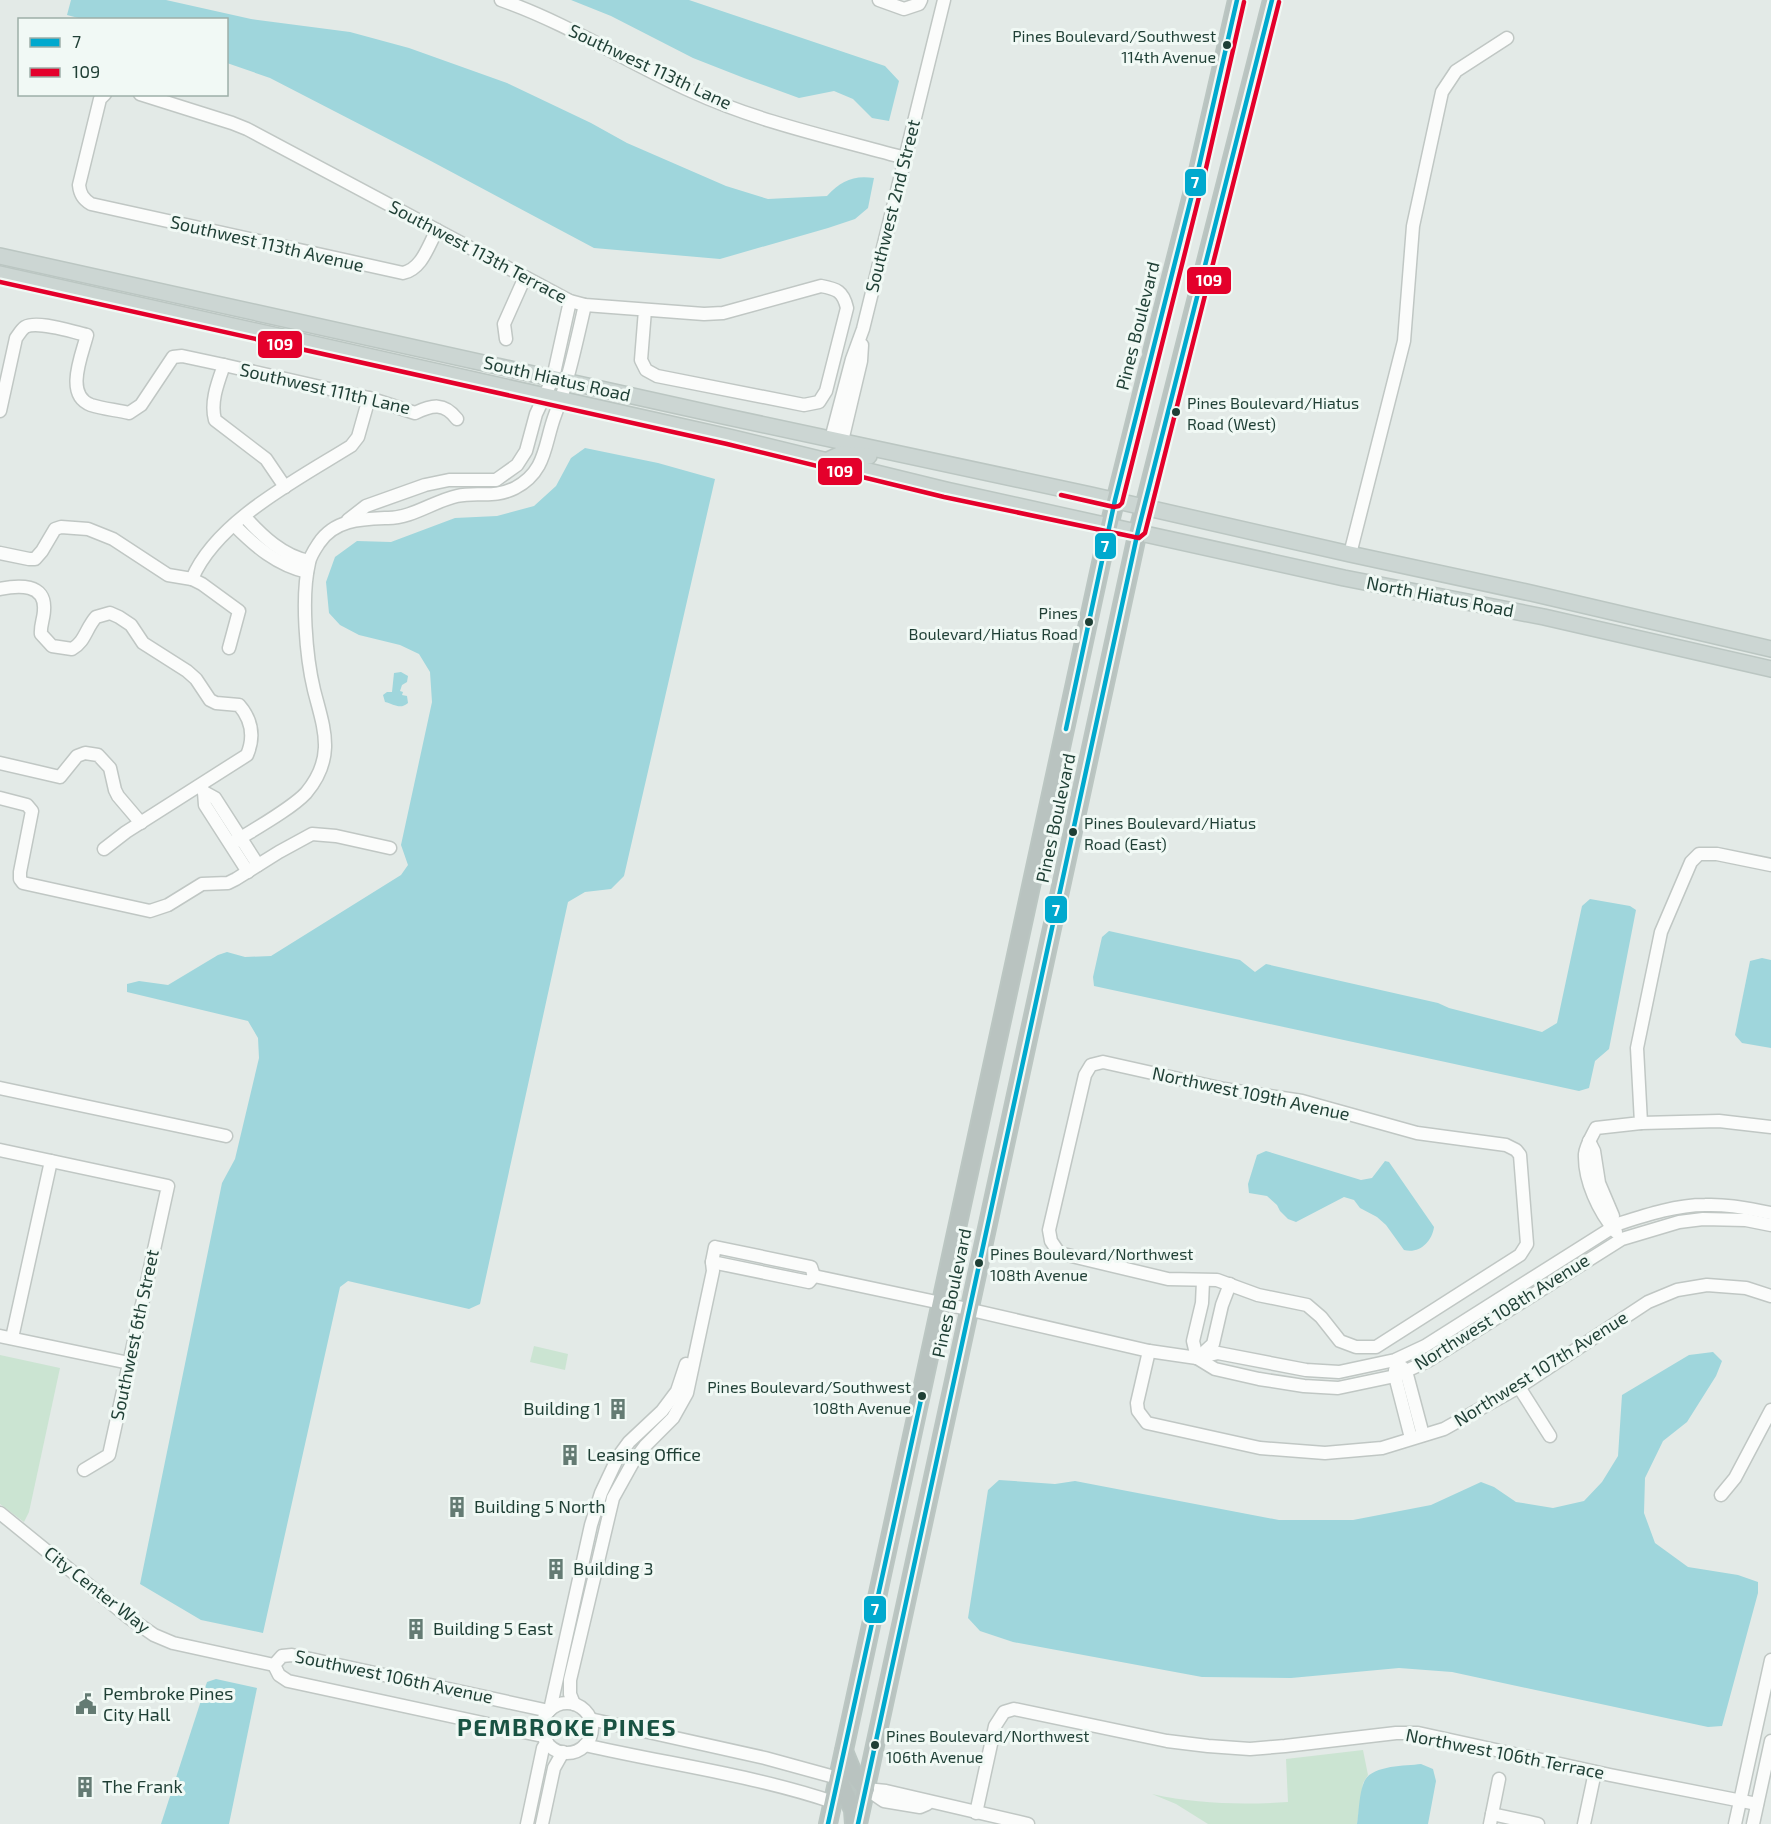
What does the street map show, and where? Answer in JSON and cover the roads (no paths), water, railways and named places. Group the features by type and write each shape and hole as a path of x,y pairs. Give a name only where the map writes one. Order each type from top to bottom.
{"highway":[{"name":"Pines Boulevard","path":"828,1824 1109,526 1197,175 1237,0"},
{"name":"Pines Boulevard","path":"856,1824 866,1789 923,1529 968,1309 1138,531 1272,0"},
{"path":"844,1750 853,1773 866,1789"},
{"path":"838,1778 853,1810 856,1824"}],"main road":[{"name":"South Hiatus Road","path":"0,256 1115,500"},
{"name":"South Hiatus Road","path":"0,274 729,436 946,490 1109,526"},
{"path":"729,436 755,435 813,448 828,447 837,440"},
{"path":"826,461 841,454 853,453 907,464 924,458"},
{"name":"North Hiatus Road","path":"1115,500 1350,555 1531,593 1771,650"},
{"name":"North Hiatus Road","path":"1109,526 1344,578 1544,617 1771,669"}],"street":[{"name":"Southwest 113th Lane","path":"501,0 592,40 630,62 692,92 782,124 905,158"},
{"path":"879,0 904,9 920,2"},
{"name":"Southwest 2nd Street","path":"837,440 861,361 863,329 944,0"},
{"path":"1350,555 1404,340 1413,226 1442,92 1456,71 1507,38"},
{"name":"Southwest 113th Avenue","path":"103,96 100,99 79,185 80,194 91,204 403,273 410,272 417,267 437,230"},
{"name":"Southwest 113th Terrace","path":"146,96 247,129 570,302 704,315 723,313 821,286 835,288 845,297 847,308 826,391 819,402 804,405 657,376 646,370 641,360 645,310"},
{"path":"506,339 504,324 525,277"},
{"path":"347,521 401,516 457,496 497,495 517,487 532,474 542,460 554,416 562,400 560,380 570,302"},
{"path":"236,841 299,799 315,780 325,753 324,724 314,690 307,647 306,617 308,567 321,539 366,506 425,485 449,480 496,480 507,474 517,465 526,451 536,414 545,396 560,380 585,305"},
{"name":"Southwest 111th Lane","path":"0,411 16,338 27,326 38,324 87,335 75,384 80,398 90,404 129,413 141,405 173,357 182,356 369,398 415,413 429,406 442,407 452,412 457,419"},
{"path":"224,365 214,401 215,420 266,459 285,487"},
{"path":"192,579 197,566 211,545 234,525 285,487 351,446 358,437 369,398"},
{"path":"245,517 259,533 308,567"},
{"path":"234,525 247,538 282,564 308,567"},
{"path":"0,553 35,559 55,529 61,527 88,529 113,538 168,575 192,579 202,584 239,611 229,648"},
{"path":"0,589 26,586 40,594 44,601 41,634 52,646 72,649 83,641 86,631 96,617 102,614 114,615 131,625 143,644 187,671 210,700 216,703 239,705 245,712 252,729 247,755 202,789 126,831 104,849"},
{"path":"0,763 60,777 77,756 85,753 98,755 110,768 118,795 141,823"},
{"path":"202,789 205,805 236,841 253,868"},
{"path":"0,798 27,805 32,811 20,872 20,879 23,883 150,911 168,904 202,884 228,883 312,834 336,836 390,848"},
{"path":"1641,1123 1637,1048 1661,932 1691,862 1699,854 1717,854 1771,866"},
{"name":"Northwest 109th Avenue","path":"1203,1281 1168,1279 1059,1253 1051,1241 1049,1230 1085,1075 1091,1065 1103,1062 1224,1089 1302,1101 1417,1133 1506,1145 1520,1155 1527,1244 1520,1255 1376,1347 1356,1347 1341,1341 1322,1317 1307,1305 1258,1295 1230,1284"},
{"path":"0,1088 226,1136"},
{"path":"1622,1239 1605,1217 1590,1185 1586,1154 1589,1141 1596,1128 1616,1124 1719,1121 1771,1127"},
{"path":"0,1150 51,1161 6,1337 129,1363"},
{"name":"Southwest 6th Street","path":"51,1161 168,1186 109,1455 84,1470"},
{"name":"Northwest 108th Avenue","path":"814,1276 1149,1351 1197,1358 1218,1353 1306,1370 1339,1372 1395,1360 1425,1346 1614,1227 1653,1212 1704,1204 1735,1206 1771,1213"},
{"name":"Northwest 108th Avenue","path":"1197,1358 1215,1369 1304,1386 1338,1388 1400,1374 1437,1355 1622,1239 1678,1222 1703,1219 1746,1220 1771,1225"},
{"name":"Northwest 108th Avenue","path":"715,1247 811,1268 814,1276 809,1282 712,1262 715,1247"},
{"path":"574,1704 570,1694 570,1680 614,1498 633,1462 645,1446 673,1418 687,1393 713,1271 712,1262"},
{"path":"527,1824 545,1738 543,1722 550,1710 591,1525 601,1493 618,1457 629,1442 662,1411 677,1391 684,1371 706,1268 712,1262"},
{"path":"1217,1280 1230,1284 1222,1305 1213,1344 1197,1358 1193,1341 1202,1303 1203,1281 1217,1280"},
{"name":"Northwest 107th Avenue","path":"1149,1351 1137,1402 1138,1411 1147,1423 1260,1448 1325,1453 1382,1448 1444,1429 1519,1387 1648,1302 1677,1290 1707,1285 1746,1288 1771,1296"},
{"path":"1395,1360 1417,1436"},
{"path":"1519,1387 1550,1436"},
{"path":"1721,1495 1735,1478 1771,1410"},
{"name":"City Center Way","path":"0,1513 128,1617 154,1635 173,1643 274,1665"},
{"name":"Southwest 106th Avenue","path":"545,1738 288,1681 279,1675 274,1665 282,1656 292,1654 550,1710"},
{"path":"1735,1824 1771,1660"},
{"path":"550,1710 557,1705 574,1704 580,1707 590,1719 765,1758 838,1778"},
{"name":"Northwest 106th Terrace","path":"976,1813 995,1726 1004,1712 1014,1709 1167,1741 1240,1748 1285,1746 1395,1733 1418,1733 1595,1772 1757,1804"},
{"path":"545,1738 557,1750 563,1752 579,1750 585,1745 590,1735 590,1719"},
{"path":"1753,1824 1771,1741"},
{"path":"585,1745 756,1782 833,1802"},
{"path":"542,1824 555,1765 563,1752"},
{"path":"1584,1824 1595,1772"},
{"path":"1499,1779 1491,1819 1538,1824"},
{"path":"866,1789 884,1801 897,1804 920,1807 930,1802 1028,1824"}],"water":[{"path":"71,0 166,0 251,19 350,32 409,48 507,83 627,143 726,186 768,199 827,196 837,186 848,180 860,177 874,178 868,208 855,219 720,259 594,248 270,78 228,63 228,18 78,18 67,15"},
{"path":"571,0 689,0 885,66 899,81 889,121 872,118 853,99 834,91 799,98 744,78 693,58 611,16"},
{"path":"585,448 658,463 715,479 624,876 611,889 585,892 568,902 480,1304 469,1309 348,1281 340,1287 263,1633 201,1620 140,1584 222,1183 235,1159 259,1058 258,1038 248,1021 127,992 127,984 139,981 168,985 227,952 245,957 271,956 401,875 408,865 401,845 432,702 430,672 419,654 400,645 359,635 340,625 329,613 326,582 335,557 357,541 391,542 455,518 497,516 534,506 556,486 571,458"},
{"path":"401,672 408,676 407,682 402,685 400,691 403,692 402,695 407,696 408,703 400,706 385,702 383,695 392,692 394,673"},
{"path":"1590,899 1630,906 1636,910 1609,1049 1595,1061 1589,1088 1579,1091 1094,986 1093,977 1102,937 1109,931 1240,960 1255,972 1266,964 1438,1003 1449,1008 1542,1032 1557,1023 1582,906"},
{"path":"1762,958 1771,960 1771,1048 1742,1043 1735,1035 1750,961"},
{"path":"1266,1151 1361,1180 1372,1178 1385,1161 1389,1162 1434,1227 1431,1237 1420,1248 1404,1250 1386,1225 1377,1217 1360,1208 1354,1200 1344,1197 1296,1222 1288,1219 1267,1196 1249,1193 1248,1184 1257,1155"},
{"path":"1713,1352 1722,1361 1716,1376 1687,1422 1663,1441 1645,1478 1644,1513 1655,1543 1688,1567 1738,1575 1758,1582 1758,1593 1722,1726 1708,1727 1452,1672 1399,1668 1291,1678 1202,1677 1013,1642 980,1631 968,1618 988,1490 999,1480 1055,1484 1075,1481 1279,1520 1353,1520 1431,1505 1481,1482 1494,1487 1516,1502 1553,1508 1584,1501 1602,1482 1618,1456 1622,1395 1689,1355"},
{"path":"216,1679 257,1688 229,1824 161,1824 207,1682"},
{"path":"1421,1764 1433,1769 1436,1781 1428,1824 1357,1824 1361,1792 1368,1776 1389,1767"}],"place":[{"name":"Pines Boulevard/Southwest 114th Avenue","path":"1227,45"},
{"name":"Pines Boulevard/Hiatus Road (West)","path":"1176,412"},
{"name":"Pines Boulevard/Hiatus Road","path":"1089,622"},
{"name":"Pines Boulevard/Hiatus Road (East)","path":"1073,832"},
{"name":"Pines Boulevard/Northwest 108th Avenue","path":"979,1263"},
{"name":"Pines Boulevard/Southwest 108th Avenue","path":"922,1396"},
{"name":"Building 1","path":"618,1409"},
{"name":"Leasing Office","path":"570,1455"},
{"name":"Building 5 North","path":"457,1507"},
{"name":"Building 3","path":"556,1569"},
{"name":"Building 5 East","path":"416,1629"},
{"name":"Pembroke Pines City Hall","path":"86,1704"},
{"name":"Pines Boulevard/Northwest 106th Avenue","path":"875,1745"},
{"name":"The Frank","path":"85,1787"}],"district":[{"name":"PEMBROKE PINES","path":"567,1728"}]}
